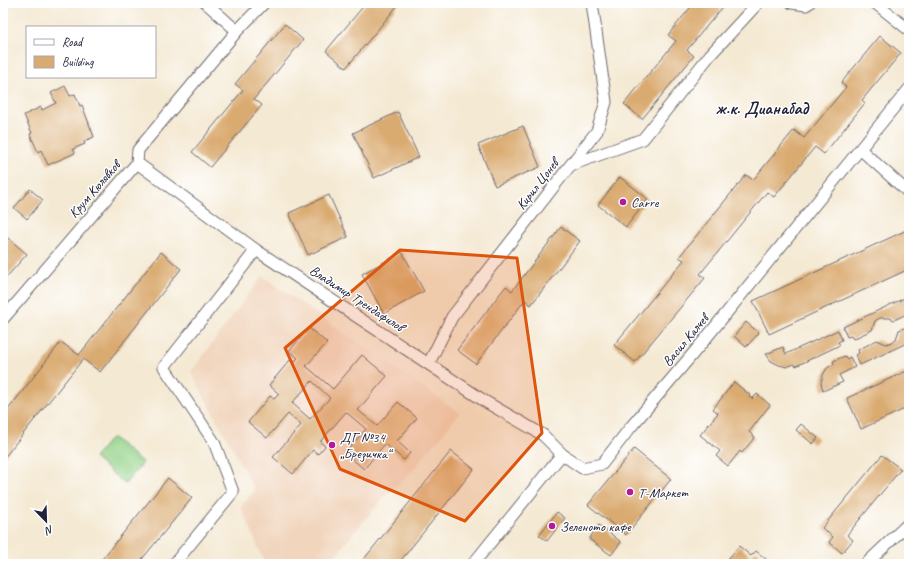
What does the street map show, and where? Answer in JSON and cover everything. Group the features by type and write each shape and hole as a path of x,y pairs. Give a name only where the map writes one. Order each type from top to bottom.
{"street":[{"path":"206,3 237,31"},
{"name":"Крум Кюлявков","path":"3,319 137,163 138,150 237,31 264,3"},
{"name":"Кирил Цонев","path":"429,363 452,317 597,131 606,102 592,3"},
{"path":"570,166 643,139 710,55 758,3"},
{"path":"792,3 806,5 809,3"},
{"path":"875,3 909,30"},
{"name":"Васил Калчев","path":"562,454 582,468 602,464 909,89"},
{"path":"860,150 909,193"},
{"name":"Владимир Трендафилов","path":"137,163 256,250 486,402 543,435 562,454"},
{"path":"174,564 233,492 214,442 164,367 256,250"},
{"path":"473,564 562,454"},
{"path":"866,564 909,523"}],"highlighted area":[{"path":"400,250 517,258 542,433 465,521 340,469 285,348"}],"shaded area":[{"name":"ДГ №34 „Брезичка“","path":"262,276 460,413 408,476 385,496 328,564 265,564 241,506 255,490 191,372"}],"green space":[{"path":"112,437 143,463 125,484 94,458"}],"building":[{"path":"366,3 395,3 398,5 346,68 326,51"},
{"path":"694,3 726,3 687,50 694,56 642,119 624,104 676,41 668,35"},
{"path":"285,24 303,40 254,99 262,105 210,167 192,152 243,90 235,84"},
{"path":"880,36 901,53 862,100 865,103 824,154 815,147 774,197 767,192 700,274 705,278 635,362 614,345 684,260 679,257 746,175 753,180 794,130 804,138 846,87 841,83"},
{"path":"65,86 70,96 75,94 80,106 82,105 94,137 84,141 85,144 73,149 75,153 48,165 41,150 38,152 24,115 41,107 42,110 56,103 51,93"},
{"path":"398,112 419,157 374,178 353,133"},
{"path":"523,126 540,167 495,186 478,145"},
{"name":"Carre","path":"620,177 648,199 626,227 598,205"},
{"path":"30,189 43,200 27,219 14,208"},
{"path":"329,195 348,237 308,255 289,213"},
{"path":"561,227 580,241 531,305 525,300 476,364 457,350 506,286 512,291"},
{"path":"909,229 909,269 769,334 753,301"},
{"path":"3,234 27,254 3,281"},
{"path":"161,252 181,269 100,372 83,359 3,459 3,416 61,342 79,355"},
{"path":"402,252 424,291 384,314 362,274"},
{"path":"909,296 909,313 894,320 890,318 880,318 875,321 872,330 853,339 851,336 847,337 843,327"},
{"path":"746,322 759,333 746,347 734,336"},
{"path":"909,326 909,342 860,365 856,355 859,353 858,350 877,340 886,344 892,342 896,339 899,330"},
{"path":"309,328 327,343 306,366 333,389 362,355 387,376 358,410 377,426 398,402 417,418 397,441 410,453 404,460 385,444 364,469 345,453 366,429 346,412 320,442 325,446 318,454 313,450 293,474 273,457 301,425 288,414 267,438 248,422 270,396 274,399 279,394 269,385 290,360 293,363 298,358 289,351","holes":["312,381 330,398 310,419 292,403"]},
{"path":"838,330 842,340 838,342 840,345 796,366 794,364 787,367 779,365 771,361 766,354 783,347 786,354"},
{"path":"845,356 847,359 850,357 855,367 839,375 843,382 823,391 821,383 827,368 834,364 833,361"},
{"path":"909,370 909,407 861,429 847,398"},
{"path":"734,382 750,395 749,397 752,399 757,394 770,405 749,432 755,437 742,453 740,451 728,466 716,456 720,451 700,435 718,413 713,409"},
{"path":"801,424 818,438 813,444 796,430"},
{"name":"Т-Маркет","path":"634,449 671,479 626,535 588,505"},
{"path":"451,451 474,469 398,564 360,564"},
{"path":"882,455 901,469 847,535 853,540 842,553 829,542 833,537 822,528"},
{"path":"168,478 192,498 138,564 98,564"},
{"name":"Зеленото кафе","path":"557,512 565,518 547,541 539,535"},
{"path":"599,525 621,542 611,555 589,539"},
{"path":"739,546 751,556 756,551 772,564 724,564"}],"place":[{"name":"Carre","path":"623,202"},
{"name":"ДГ №34 „Брезичка“","path":"332,445"},
{"name":"Т-Маркет","path":"630,492"},
{"name":"Зеленото кафе","path":"552,526"}],"district":[{"name":"ж.к. Дианабад","path":"762,108"}]}
